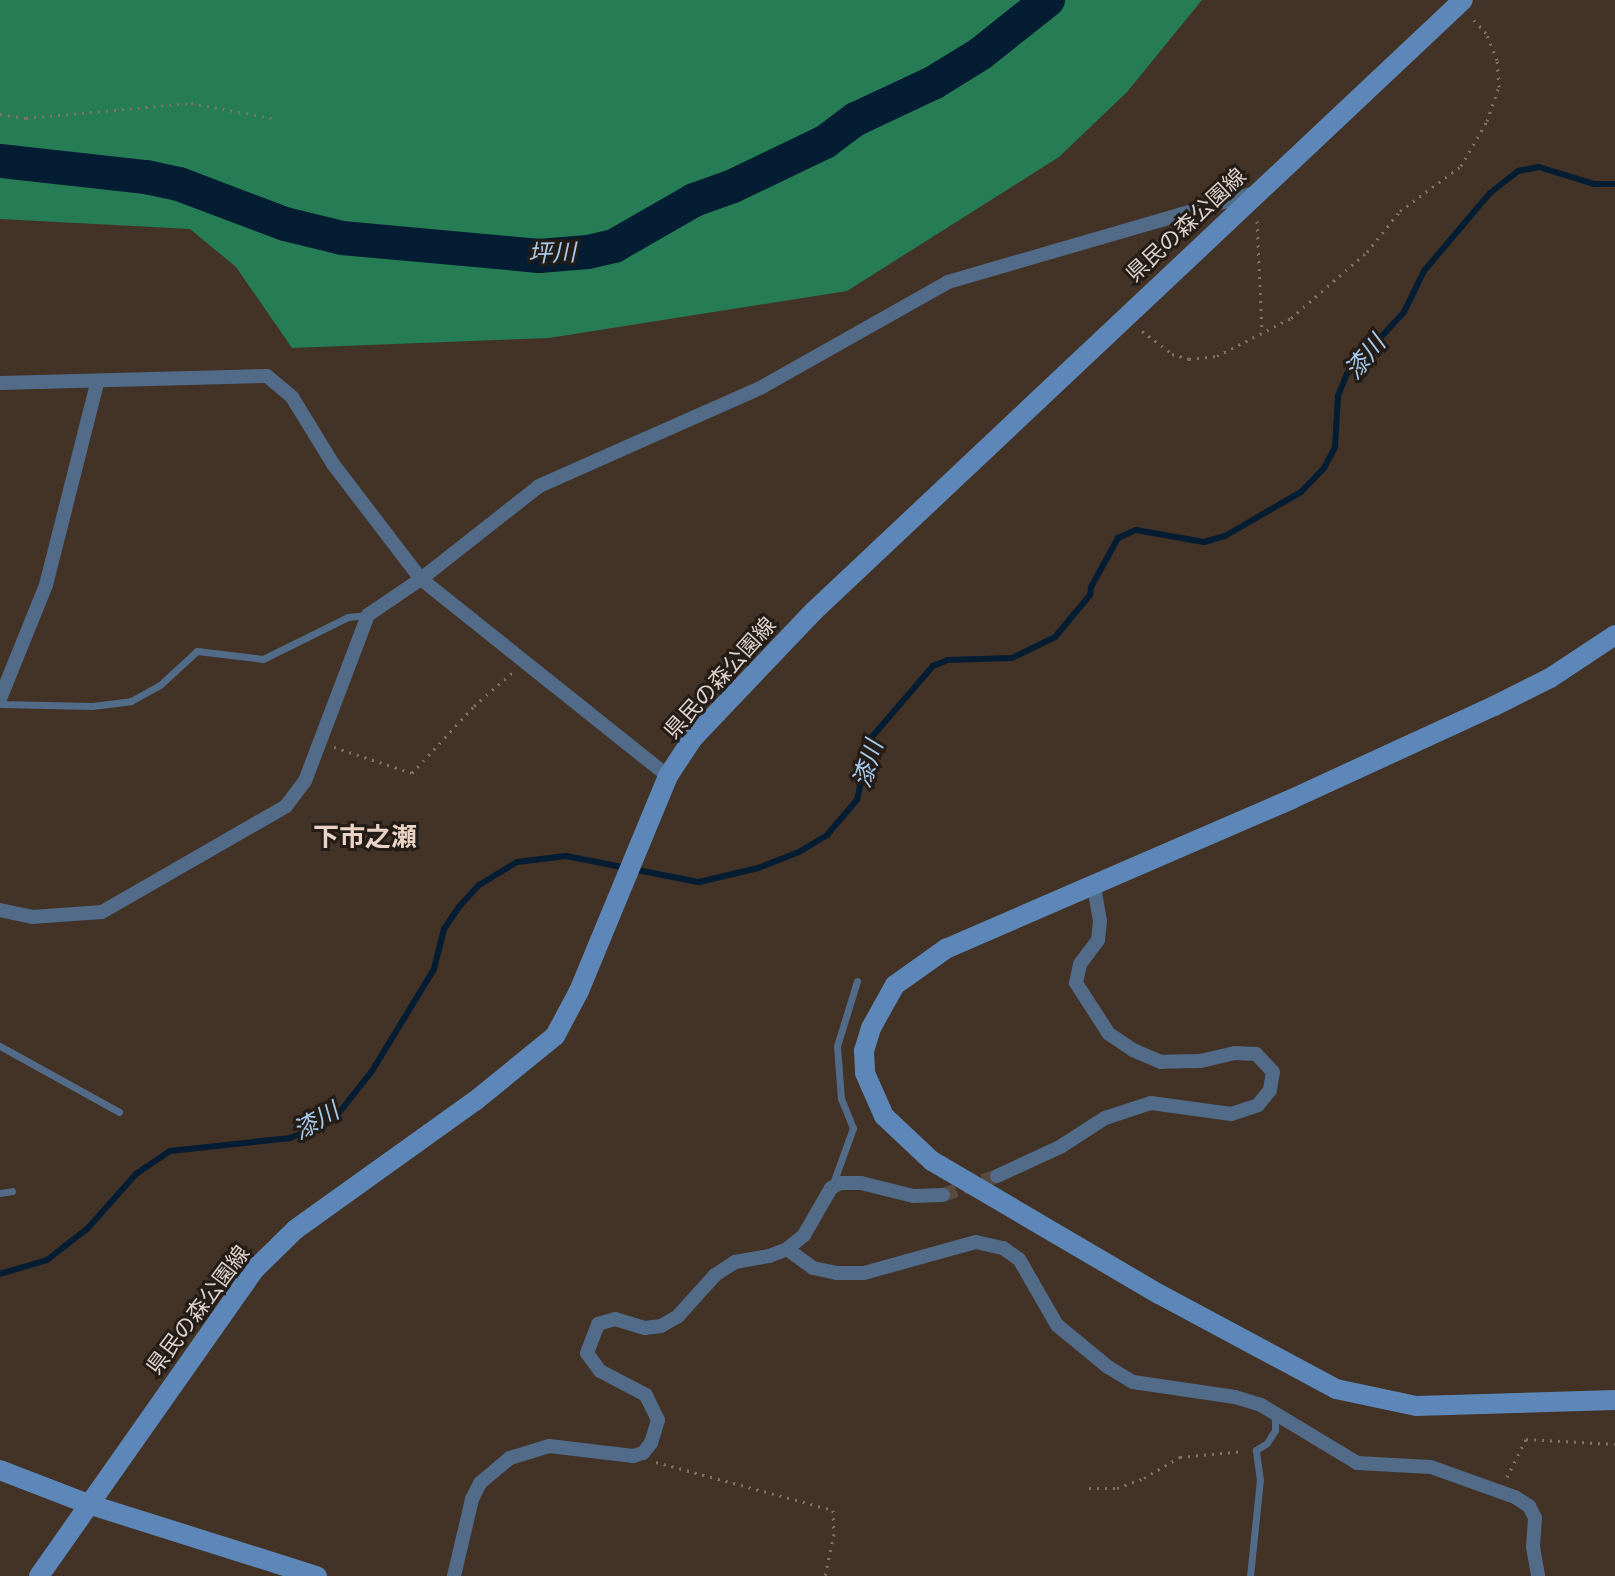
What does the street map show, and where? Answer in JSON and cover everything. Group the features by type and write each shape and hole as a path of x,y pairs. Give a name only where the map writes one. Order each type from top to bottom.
{"main road":[{"name":"県民の森公園線","path":"39,1576 255,1269 296,1229 475,1101 555,1036 613,912 668,776 693,738 814,611 1461,2"},
{"path":"1615,635 1550,678 1494,706 1094,886 947,948 895,985 871,1028 864,1051 865,1073 884,1116 906,1140 962,1180 1074,1241 1159,1294 1336,1389 1416,1406 1615,1400"},
{"path":"0,1470 88,1504 317,1576"}],"street":[{"path":"0,910 32,917 102,912 286,806 305,781 368,615 421,579 539,486 762,387 948,282 1256,192"},
{"path":"0,383 97,383 267,376 292,397 333,464 421,579 668,776"},
{"path":"0,702 46,585 97,383"},
{"path":"997,1176 1060,1147 1105,1118 1151,1103 1231,1114 1258,1105 1270,1090 1273,1072 1256,1054 1235,1053 1200,1061 1161,1062 1133,1050 1109,1034 1076,983 1080,964 1098,940 1100,921 1094,886"},
{"path":"454,1576 472,1499 480,1483 510,1458 549,1446 633,1456 643,1453 651,1443 658,1420 646,1395 591,1363 587,1353 598,1324 615,1319 645,1328 661,1326 678,1316 725,1268 735,1262 787,1249 804,1235 831,1188 840,1183 861,1183 913,1196 943,1195"},
{"path":"787,1249 813,1268 837,1273 864,1273 976,1242 1003,1248 1019,1259 1057,1325 1108,1367 1133,1382 1235,1397 1276,1414 1357,1463 1431,1467 1501,1492 1529,1506 1535,1518 1533,1547 1538,1576"}],"lane":[{"path":"0,702 92,706 131,701 160,685 197,651 263,659 348,617 368,615"},
{"path":"831,1188 853,1128 841,1099 837,1046 857,981"},
{"path":"0,1046 119,1112"},
{"path":"0,1193 12,1191"},
{"path":"1250,1576 1260,1480 1256,1450 1267,1443 1275,1430 1276,1414"}],"path":[{"path":"1124,317 1172,354 1189,359 1217,356 1291,318 1367,252 1400,211 1461,166 1487,121 1499,87 1497,60 1486,33 1461,2"},
{"path":"0,114 26,118 191,103 272,118"},
{"path":"1256,192 1262,333"},
{"path":"319,742 412,773 474,706 524,662"},
{"path":"1501,1492 1526,1439 1615,1444"},
{"path":"1089,1488 1117,1488 1144,1478 1180,1457 1256,1450"},
{"path":"633,1456 833,1510 834,1534 825,1576"}],"green space":[{"path":"0,0 1202,0 1127,92 1059,157 847,291 549,338 292,348 236,267 190,229 0,219"}],"waterway":[{"name":"坪川","path":"0,161 146,177 179,184 285,224 342,238 539,256 588,252 614,246 694,200 733,186 825,142 856,119 933,83 980,54 1048,0"},
{"name":"漆川","path":"0,1274 47,1260 87,1229 136,1174 170,1151 290,1138 325,1124 338,1114 372,1071 434,969 444,929 459,907 479,885 517,862 566,856 699,882 758,868 799,852 827,835 857,800 871,738 933,666 948,660 1012,658 1055,637 1090,595 1091,587 1118,538 1136,530 1204,542 1225,536 1301,492 1324,468 1335,447 1338,396 1347,374 1404,312 1424,271 1490,193 1518,171 1539,167 1594,184 1615,184"}],"tunnel":[{"path":"943,1195 997,1176"}],"district":[{"name":"下市之瀬","path":"365,838"}]}
